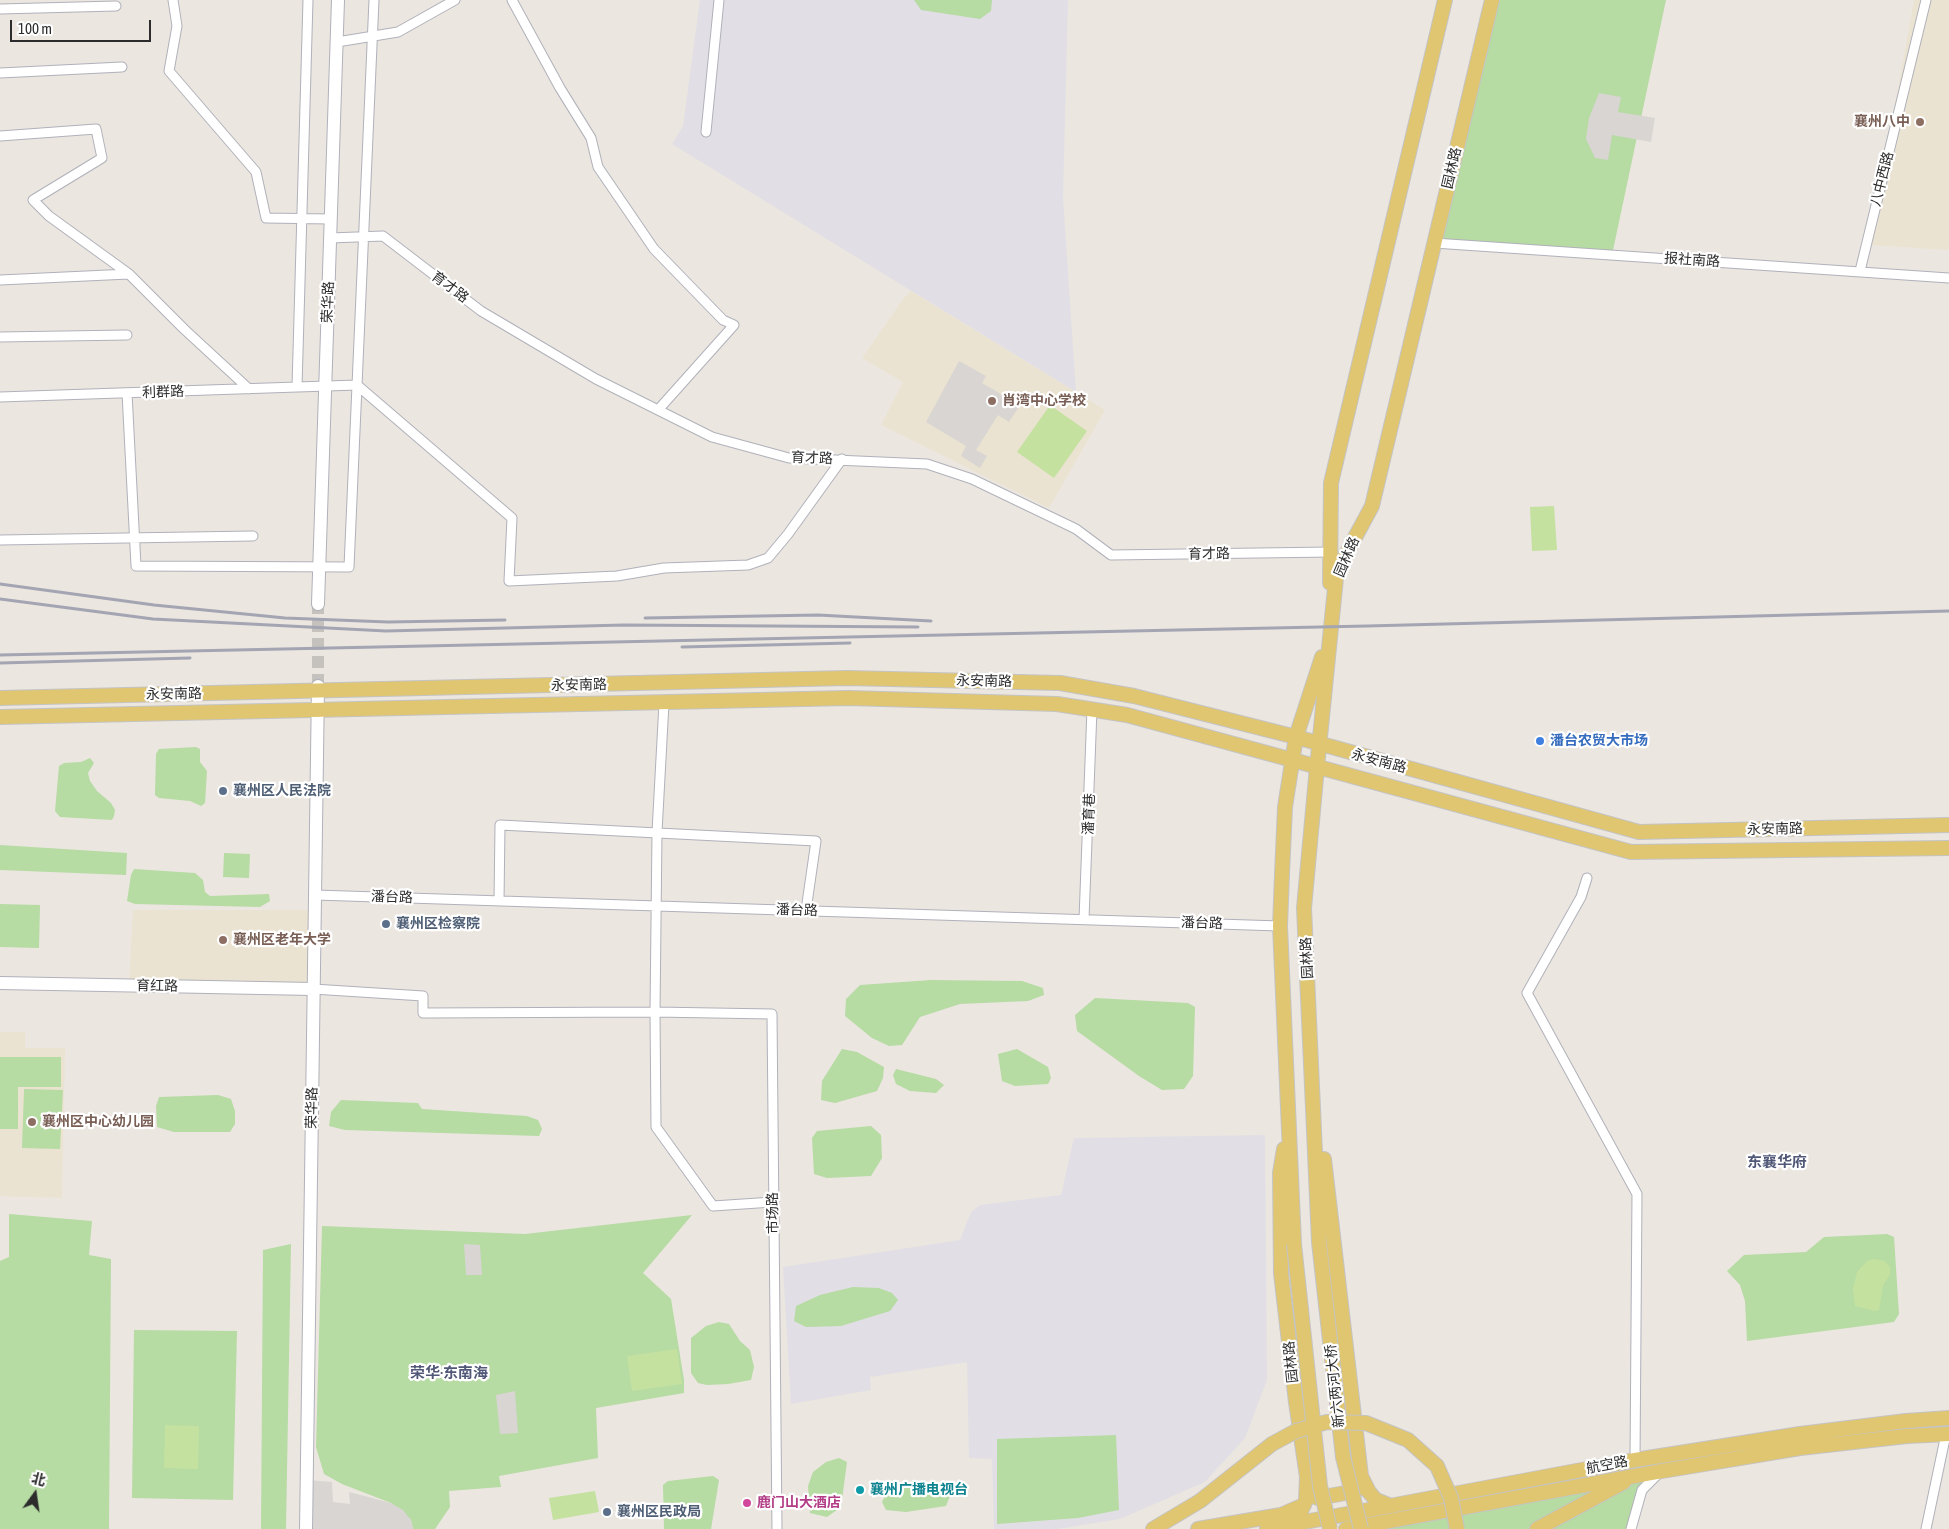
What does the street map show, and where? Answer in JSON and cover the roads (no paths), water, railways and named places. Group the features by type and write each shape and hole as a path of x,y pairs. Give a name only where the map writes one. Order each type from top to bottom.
{"main road":[{"name":"荣华路","path":"318,604 338,0"},
{"name":"园林路","path":"1294,1244 1280,926 1285,808 1296,737 1322,663 1332,552 1331,483 1445,0"},
{"name":"园林路","path":"1319,1242 1304,908 1336,578 1345,556 1372,506 1492,0"},
{"name":"永安南路","path":"0,698 847,678 1060,682 1134,696 1296,737 1638,832 1949,825"},
{"name":"荣华路","path":"306,1529 318,689"},
{"name":"永安南路","path":"0,717 848,698 1057,704 1127,715 1631,852 1949,848"},
{"name":"育红路","path":"0,983 313,989"},
{"name":"园林路","path":"1289,1129 1280,1173 1281,1273 1306,1477 1304,1505"},
{"name":"园林路","path":"1314,1131 1322,1145 1362,1478 1369,1492 1376,1500 1391,1506"},
{"name":"新六两河大桥","path":"1319,1242 1343,1457 1361,1529"},
{"name":"新六两河大桥","path":"1294,1244 1320,1486 1330,1529"},
{"name":"航空路","path":"1267,1529 1636,1460 1800,1434 1906,1421 1949,1418"},
{"path":"1152,1529 1200,1501 1272,1444 1296,1431 1327,1422 1366,1423 1408,1440 1437,1466 1451,1498 1457,1529"},
{"name":"航空路","path":"1346,1529 1662,1470 1800,1448 1907,1436 1948,1434"},
{"path":"1537,1529 1636,1476"},
{"path":"1306,1489 1318,1498 1356,1491 1360,1486 1362,1478"},
{"path":"1286,1526 1298,1518 1304,1505"},
{"path":"1198,1529 1281,1515 1304,1505"}],"street":[{"path":"173,0 177,26 170,71 256,172 266,218 331,220"},
{"path":"297,387 308,0"},
{"path":"127,393 136,566 349,567 362,237 374,0"},
{"path":"337,42 398,32 455,0"},
{"path":"512,0 560,88 590,138 598,167 654,249 723,320 734,325 658,410"},
{"path":"706,132 719,0"},
{"name":"八中西路","path":"1860,271 1926,0"},
{"path":"0,9 116,6"},
{"path":"0,74 122,67"},
{"path":"0,136 96,129 102,158 32,200 50,216 129,274 184,329 249,388"},
{"name":"育才路","path":"330,238 383,236 482,311 596,379 712,437 789,458 927,464 972,479 1076,529 1111,555 1332,552"},
{"name":"报社南路","path":"1434,244 1949,278"},
{"path":"0,280 129,274"},
{"path":"0,338 127,335"},
{"path":"357,385 512,518 509,581 617,576 664,568 748,565 768,558 788,534 842,459"},
{"name":"利群路","path":"0,397 357,385"},
{"path":"0,540 254,536"},
{"path":"664,703 655,905 656,1127 713,1206 773,1202"},
{"name":"潘育巷","path":"1084,919 1092,710"},
{"path":"499,901 500,825 816,840 806,910"},
{"path":"1587,878 1581,898 1527,993 1637,1194 1636,1460"},
{"name":"潘台路","path":"315,895 1280,926"},
{"path":"313,989 423,996 423,1013 655,1012"},
{"name":"市场路","path":"655,1012 772,1014 773,1202 778,1417 777,1529"},
{"path":"1926,1529 1948,1434"},
{"path":"1631,1529 1642,1490 1662,1470"}],"tunnel":[{"path":"318,604 318,686"}],"railway":[{"path":"0,584 154,605 285,618 388,622 505,620"},
{"path":"0,599 153,619 386,631 624,625 918,627"},
{"path":"0,655 1367,626 1949,611"},
{"path":"645,618 818,615 931,621"},
{"path":"682,647 850,643"},
{"path":"0,663 190,658"}],"place":[{"name":"襄州八中","path":"1920,122"},
{"name":"肖湾中心学校","path":"992,401"},
{"name":"潘台农贸大市场","path":"1540,741"},
{"name":"襄州区人民法院","path":"223,791"},
{"name":"襄州区检察院","path":"386,924"},
{"name":"襄州区老年大学","path":"223,940"},
{"name":"襄州区中心幼儿园","path":"32,1122"},
{"name":"襄州广播电视台","path":"860,1490"},
{"name":"鹿门山大酒店","path":"747,1503"},
{"name":"襄州区民政局","path":"607,1512"}],"district":[{"name":"东襄华府","path":"1777,1162"},
{"name":"荣华·东南海","path":"449,1373"}]}
